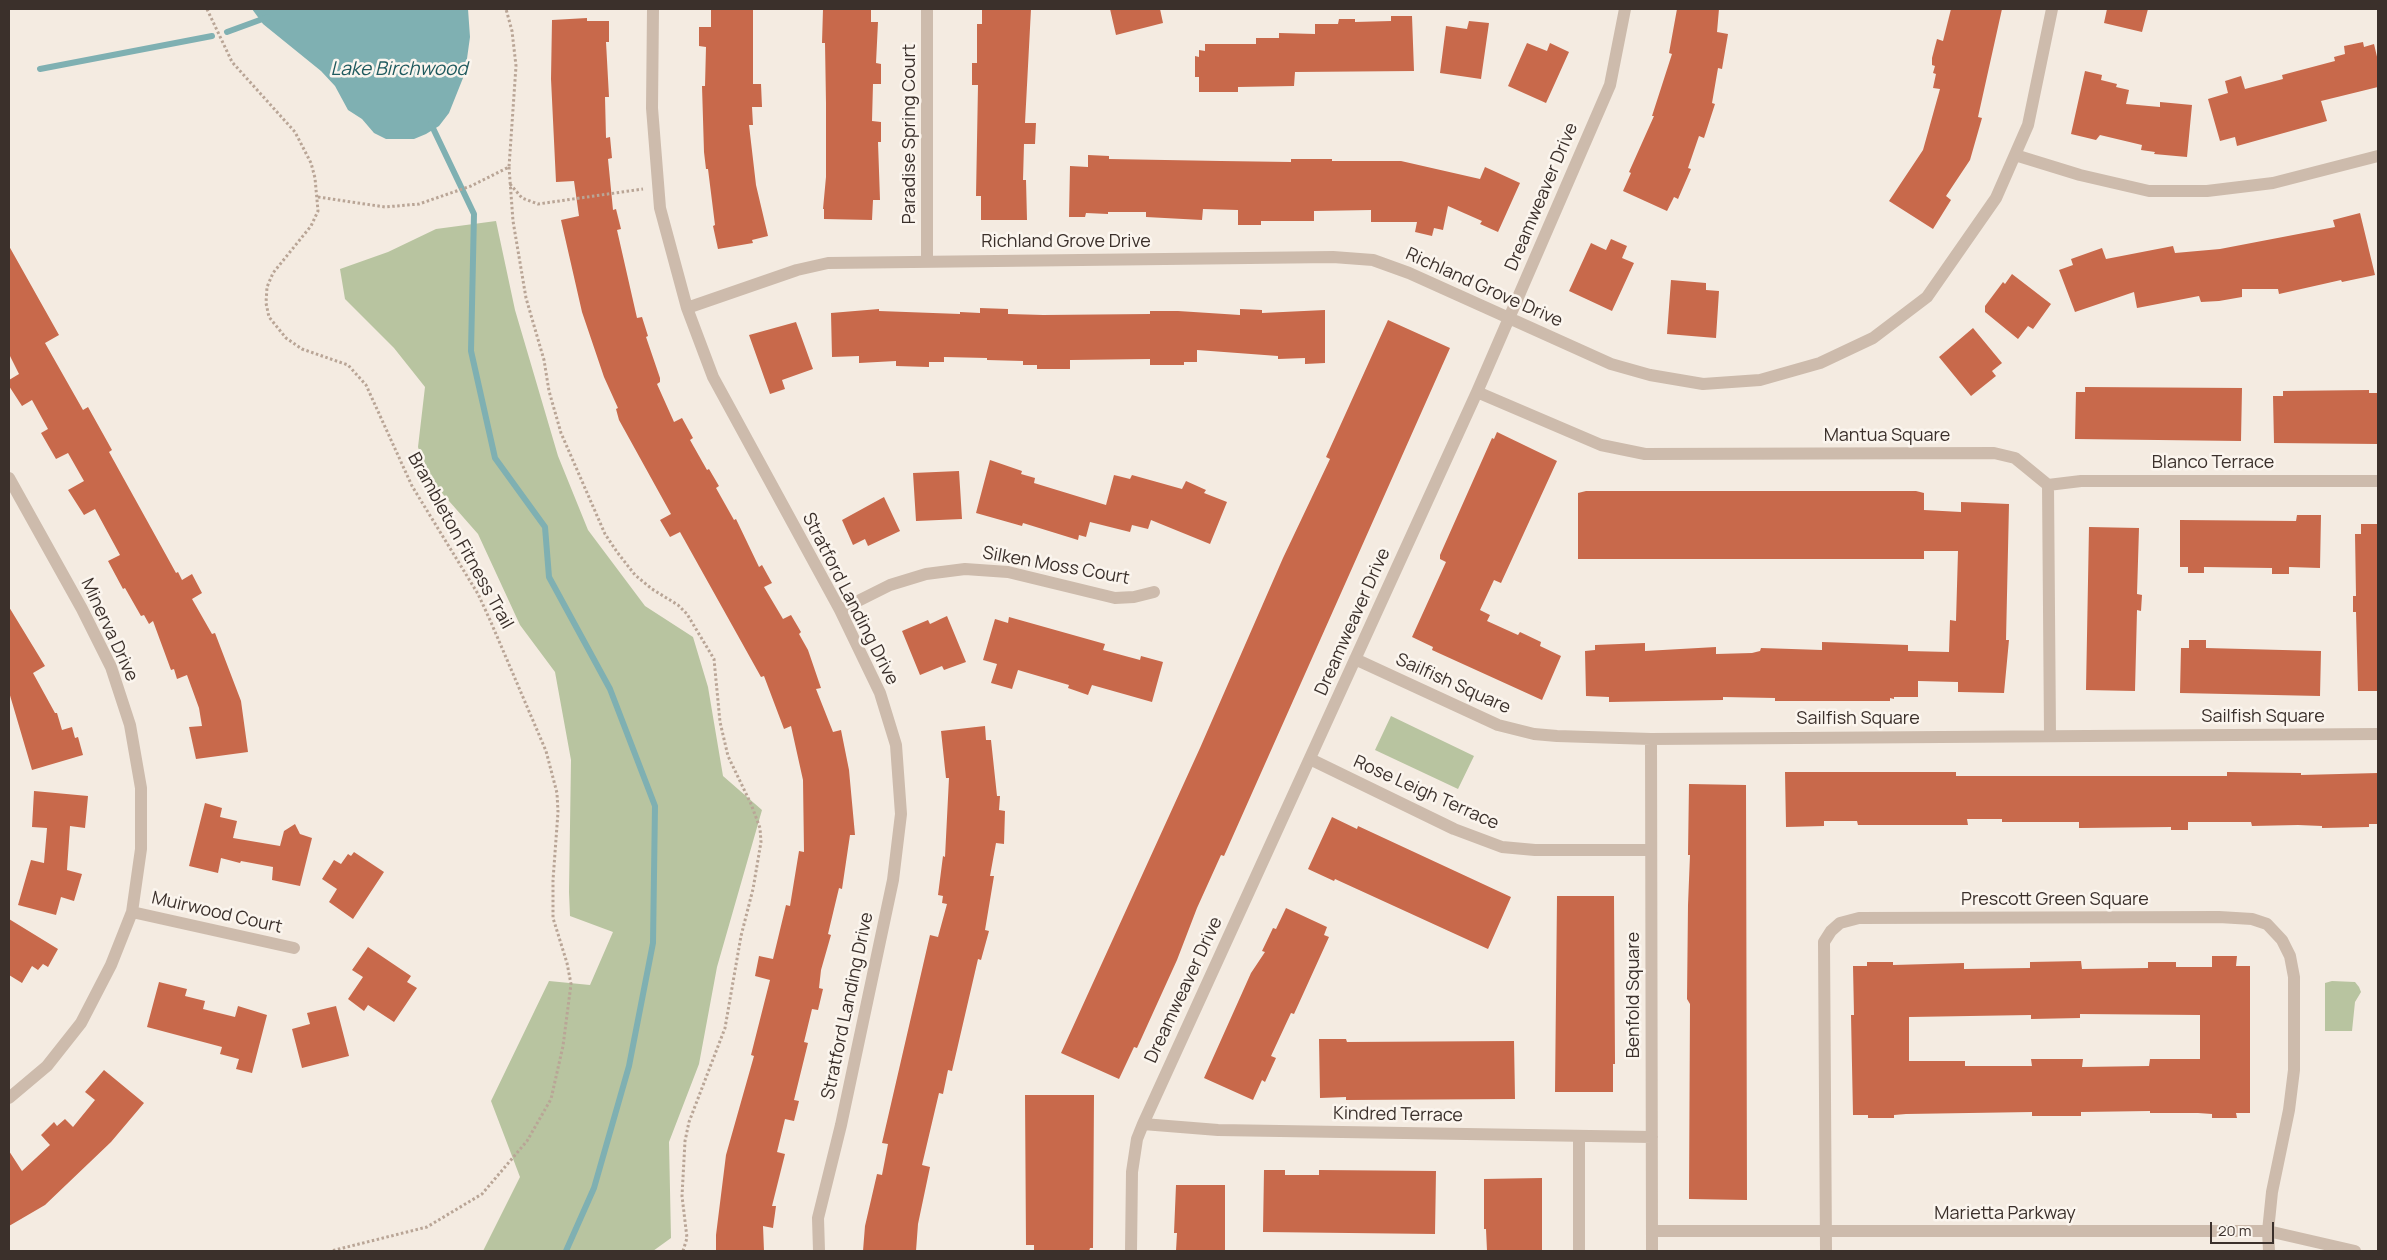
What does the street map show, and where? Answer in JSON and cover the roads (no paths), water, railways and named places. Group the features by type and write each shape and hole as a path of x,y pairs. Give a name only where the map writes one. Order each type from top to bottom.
{"street":[{"name":"Stratford Landing Drive","path":"653,9 652,108 660,208 687,308 713,377 840,610 880,693 896,745 901,814 893,880 841,1125 818,1218 819,1251"},
{"name":"Paradise Spring Court","path":"927,9 927,260"},
{"name":"Dreamweaver Drive","path":"1131,1251 1132,1172 1137,1139 1477,392 1610,85 1625,9"},
{"name":"Richland Grove Drive","path":"687,308 798,270 828,263 927,260 1333,257 1373,260 1409,273 1611,364 1650,375 1704,384 1760,380 1820,362 1873,338 1927,297 1996,198 2015,155 2028,125 2052,9"},
{"path":"2015,155 2080,175 2149,191 2207,192 2273,184 2378,156"},
{"name":"Mantua Square","path":"1477,392 1552,426 1622,451 1645,454 1994,454 2015,458 2048,485"},
{"name":"Minerva Drive","path":"9,478 82,609 111,667 130,725 142,788 142,849 132,912 111,965 81,1023 47,1066 9,1098"},
{"name":"Blanco Terrace","path":"2048,485 2081,481 2378,481"},
{"path":"2048,485 2050,735"},
{"name":"Silken Moss Court","path":"840,610 890,585 926,574 965,569 1008,572 1115,598 1134,598 1154,592"},
{"name":"Sailfish Square","path":"1355,659 1498,726 1550,735 1652,739 2378,734"},
{"name":"Benfold Square","path":"1652,739 1650,850 1652,1251"},
{"name":"Rose Leigh Terrace","path":"1310,759 1454,829 1502,847 1535,850 1650,850"},
{"name":"Muirwood Court","path":"132,912 294,948"},
{"name":"Prescott Green Square","path":"1826,1231 1824,942 1835,927 1840,923 1859,918 2189,917 2252,919 2268,924 2282,940 2290,956 2294,977 2294,1070 2289,1110 2272,1192 2268,1231"},
{"name":"Kindred Terrace","path":"1143,1124 1218,1130 1652,1136"},
{"path":"1579,1136 1579,1251"},
{"name":"Marietta Parkway","path":"1652,1231 2268,1231 2355,1251"},
{"path":"1826,1231 1826,1251"},
{"path":"2268,1231 2269,1251"}],"water":[{"name":"Lake Birchwood","path":"252,9 468,9 470,37 465,73 449,113 439,126 414,139 386,139 374,133 362,119 348,110 335,86 321,71 263,24"}],"waterway":[{"path":"227,32 268,17"},
{"path":"40,69 212,36"},
{"path":"431,124 474,214 471,351 495,458 545,527 549,577 610,689 655,806 653,943 629,1066 594,1188 566,1251"}]}
